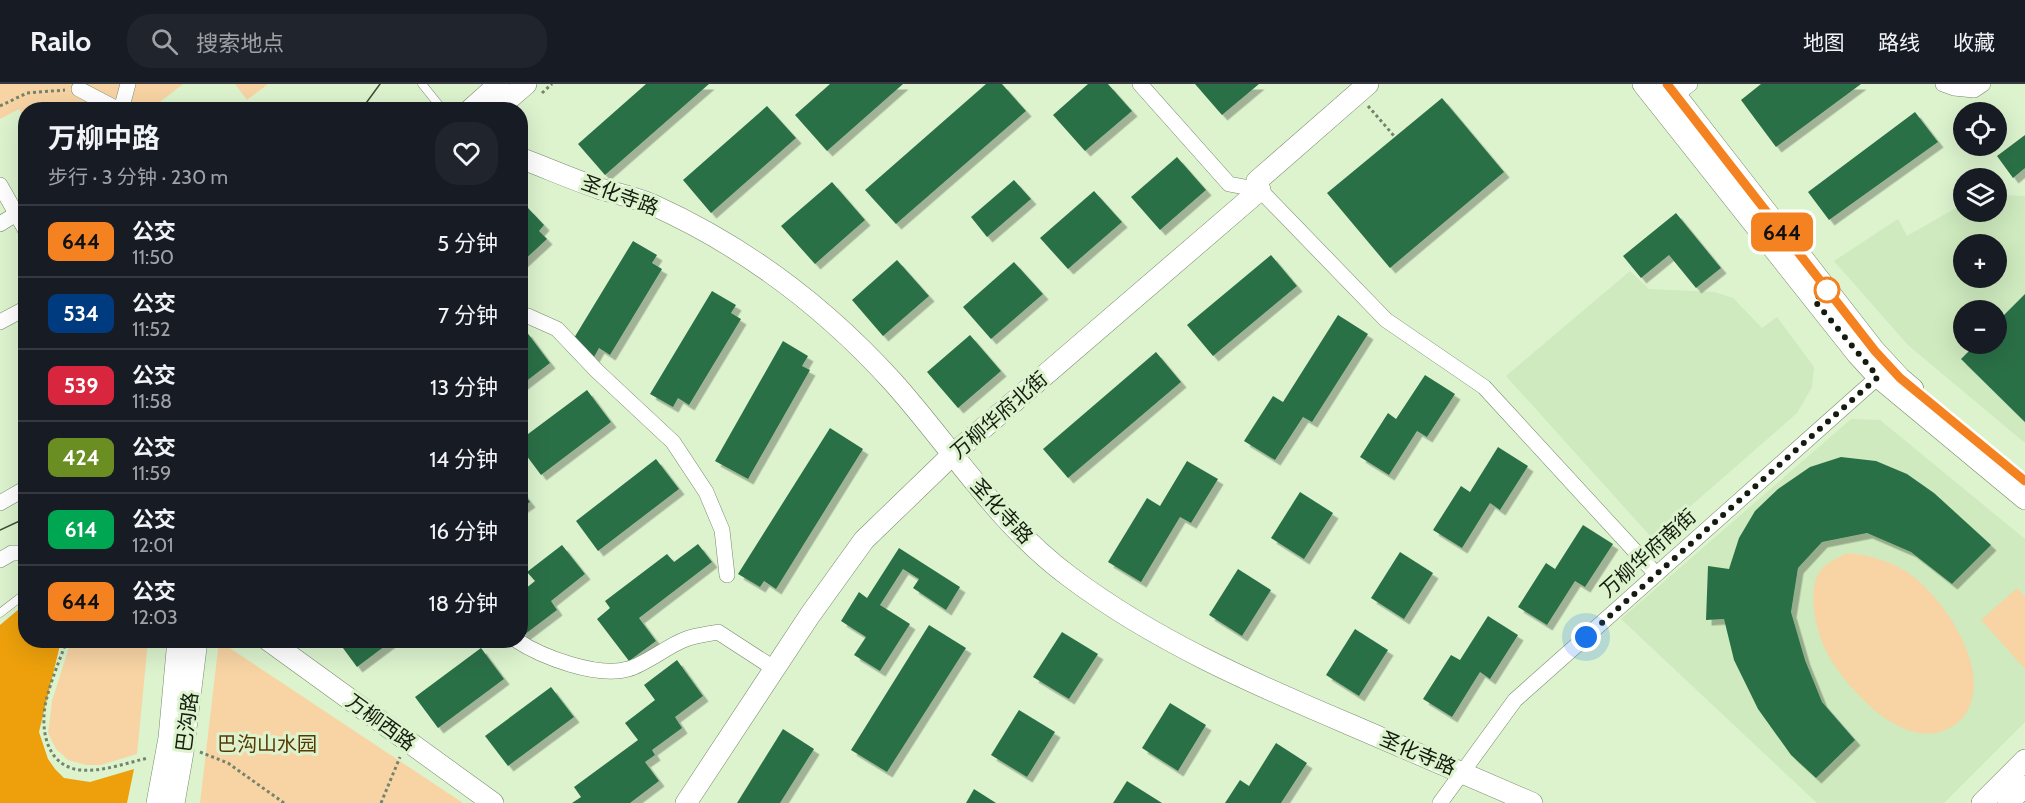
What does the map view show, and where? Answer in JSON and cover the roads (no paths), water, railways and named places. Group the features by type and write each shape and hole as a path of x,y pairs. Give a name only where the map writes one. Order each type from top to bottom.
{"street":[{"path":"122,102 128,84"},
{"path":"479,102 499,84"},
{"path":"505,102 526,84"},
{"path":"1140,84 1229,184 1260,190 1386,320 1484,387 1656,574"},
{"path":"1643,84 1857,354 1878,377 2025,499"},
{"path":"1943,84 1954,88 1974,90 1983,84"},
{"path":"1678,88 1875,351 1900,378 2025,481"},
{"path":"79,89 104,102"},
{"name":"万柳华府北街","path":"686,803 810,615 864,540 952,455 1260,190 1257,181 1363,89"},
{"name":"圣化寺路","path":"528,161 597,188 651,204 716,237 774,273 832,320 886,375 1009,524 1067,576 1126,616 1209,661 1294,701 1532,803"},
{"path":"0,184 18,217"},
{"path":"0,224 16,214"},
{"path":"0,322 18,312"},
{"path":"528,316 557,329 597,371 673,442 706,492 722,530 727,575"},
{"name":"万柳华府南街","path":"1440,803 1515,700 1878,377"},
{"path":"0,503 18,493"},
{"path":"0,560 12,553 18,553"},
{"path":"528,648 578,666 604,670 628,669 687,638 718,632 775,669"},
{"name":"巴沟路","path":"157,803 169,738 177,648"},
{"name":"巴沟路","path":"174,803 196,648"},
{"name":"万柳西路","path":"279,648 493,803"},
{"path":"1982,803 2025,760"},
{"path":"2008,803 2025,786"}],"lane":[{"path":"422,84 437,102"},
{"path":"0,613 18,600"}],"tram line":[{"path":"367,102 380,84"},
{"path":"0,530 18,522"}],"park label":[{"name":"巴沟山水园","path":"267,744"}]}
